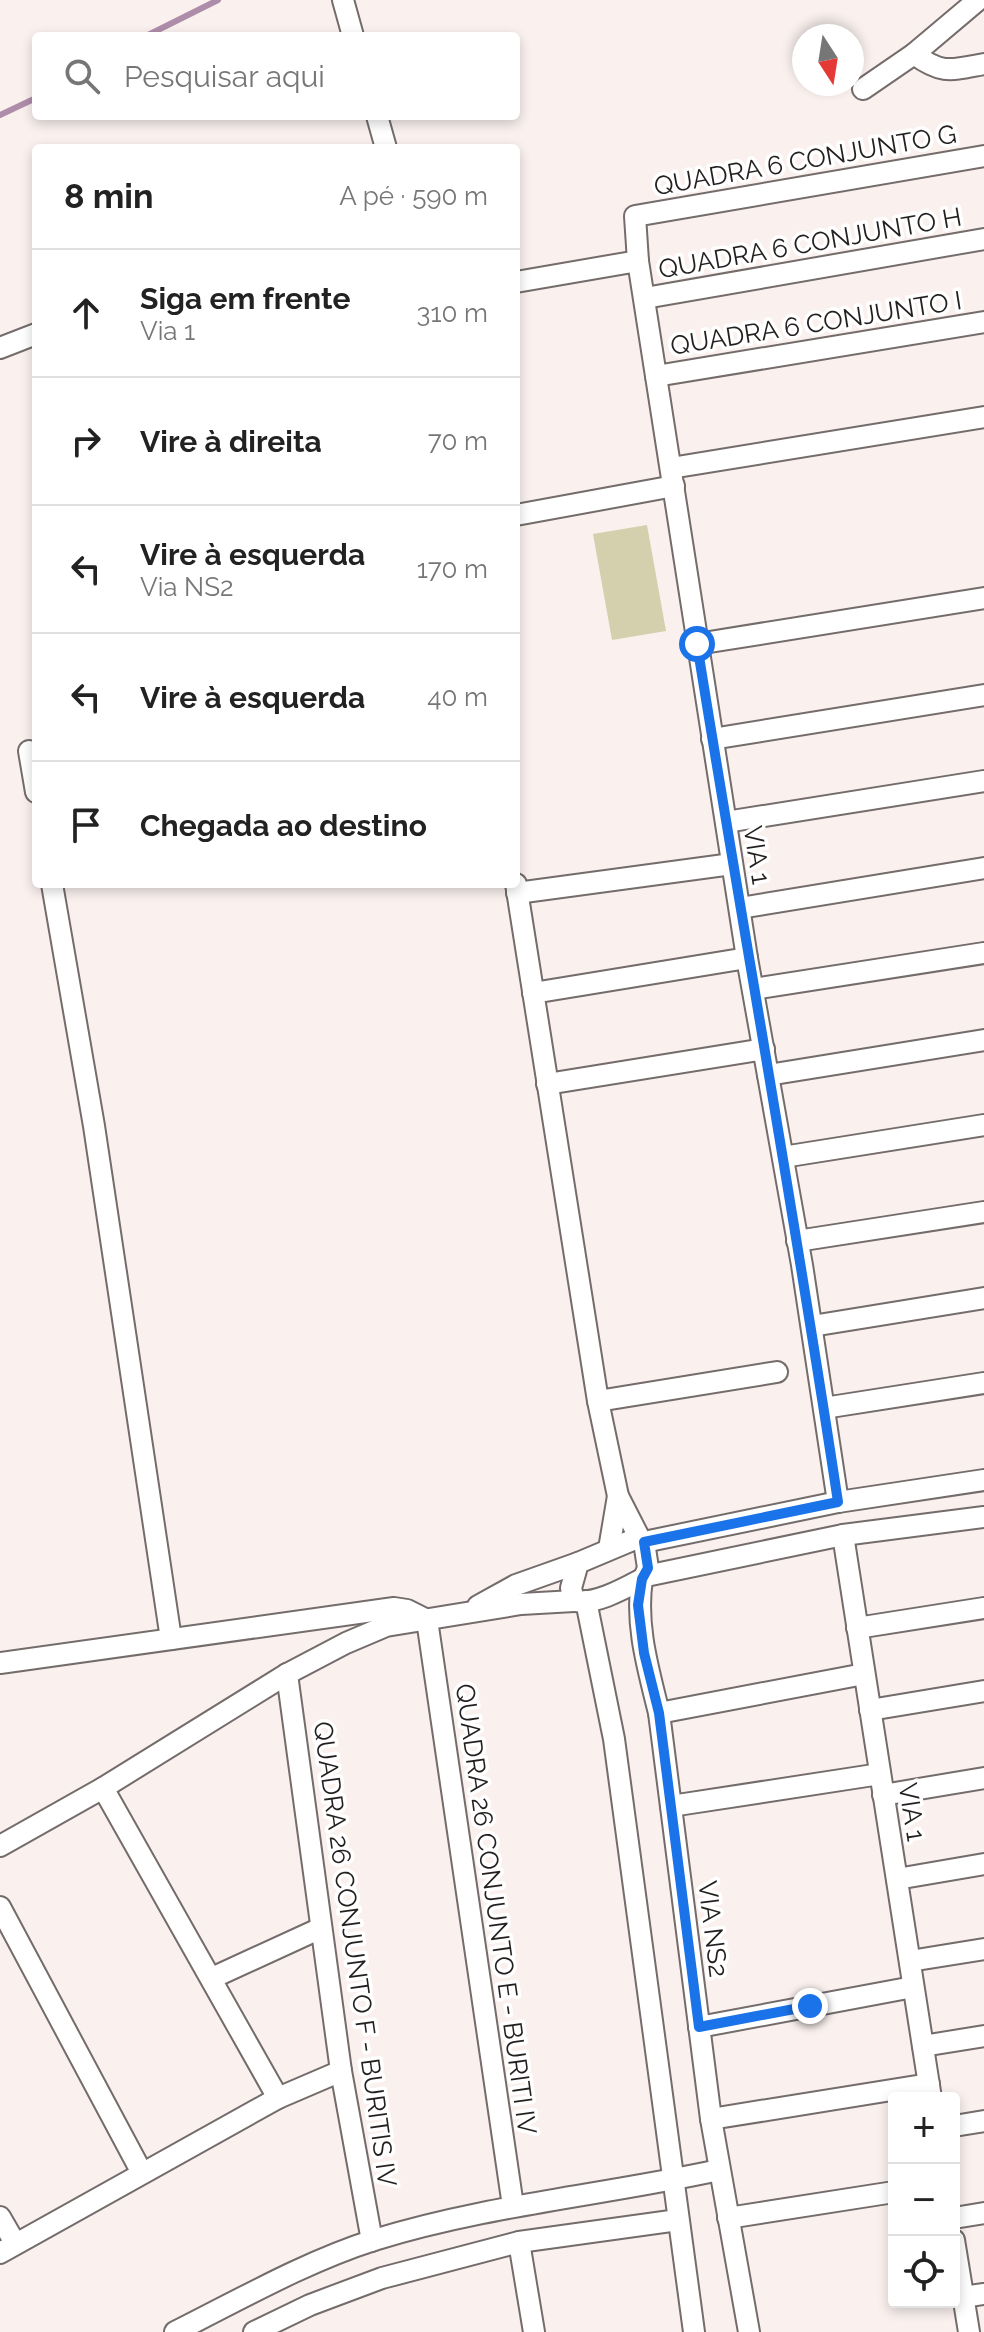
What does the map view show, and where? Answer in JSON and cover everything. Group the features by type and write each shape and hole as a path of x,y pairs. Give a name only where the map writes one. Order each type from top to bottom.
{"street":[{"path":"343,0 352,32"},
{"path":"864,88 914,54 978,0"},
{"path":"914,54 931,66 949,70 984,64"},
{"path":"378,120 385,144"},
{"name":"QUADRA 6 CONJUNTO G","path":"635,216 984,156"},
{"name":"VIA 1","path":"635,216 638,261 697,644 747,958 812,1326 838,1502"},
{"name":"QUADRA 6 CONJUNTO H","path":"645,298 984,239"},
{"path":"520,281 638,261"},
{"name":"QUADRA 6 CONJUNTO I","path":"656,376 984,322"},
{"path":"0,348 32,336"},
{"path":"520,514 672,477 984,417"},
{"path":"697,644 984,598"},
{"path":"712,739 984,695"},
{"path":"29,751 32,769"},
{"path":"726,822 984,781"},
{"path":"520,888 732,864"},
{"path":"740,908 984,868"},
{"path":"53,888 94,1126 171,1639"},
{"path":"517,888 598,1401 618,1496 642,1541"},
{"path":"753,989 984,953"},
{"path":"533,993 747,958"},
{"path":"768,1075 984,1040"},
{"path":"547,1084 764,1049"},
{"path":"783,1157 984,1125"},
{"path":"797,1241 984,1212"},
{"path":"812,1326 984,1298"},
{"path":"598,1401 777,1372"},
{"path":"824,1408 984,1383"},
{"path":"460,1616 516,1585 609,1549 838,1502 984,1480"},
{"path":"609,1549 618,1496"},
{"path":"0,1846 103,1788 287,1674 386,1626 521,1604 580,1601 613,1593 644,1577 843,1535 984,1517"},
{"name":"VIA 1","path":"843,1535 930,2091"},
{"name":"VIA NS2","path":"642,1541 648,1568 638,1605 644,1653 659,1713 711,2119 749,2332"},
{"path":"578,1563 571,1588 580,1601 614,1739 694,2332"},
{"path":"0,1663 394,1608 407,1610 427,1620"},
{"path":"857,1628 984,1608"},
{"name":"QUADRA 26 CONJUNTO E - BURITI IV","path":"427,1620 513,2206"},
{"name":"QUADRA 26 CONJUNTO F - BURITIS IV","path":"287,1674 341,2071 372,2241"},
{"path":"659,1713 864,1674"},
{"path":"870,1710 984,1691"},
{"path":"671,1806 880,1774"},
{"path":"883,1795 984,1778"},
{"path":"103,1788 278,2098"},
{"path":"897,1879 984,1864"},
{"path":"0,1907 142,2173"},
{"path":"212,1978 321,1928"},
{"path":"910,1961 984,1949"},
{"path":"699,2027 913,1987"},
{"path":"923,2046 984,2036"},
{"path":"0,2217 7,2248 278,2098 341,2071"},
{"path":"711,2119 930,2091"},
{"path":"960,2125 984,2121"},
{"path":"175,2332 287,2276 372,2241 513,2206 719,2170"},
{"path":"728,2218 888,2193"},
{"path":"960,2217 984,2213"},
{"path":"254,2332 310,2305 382,2278 519,2242 678,2220"},
{"path":"519,2242 534,2332"},
{"path":"960,2278 969,2332"},
{"path":"963,2297 984,2294"}],"shaded area":[{"path":"647,525 666,631 612,640 593,534"}],"waterway":[{"path":"154,32 218,0"},
{"path":"0,115 32,100"}],"route":[{"path":"697,644 747,958 812,1326 838,1502 644,1542 648,1568 642,1579 638,1605 644,1653 659,1713 699,2027 810,2006"}]}
